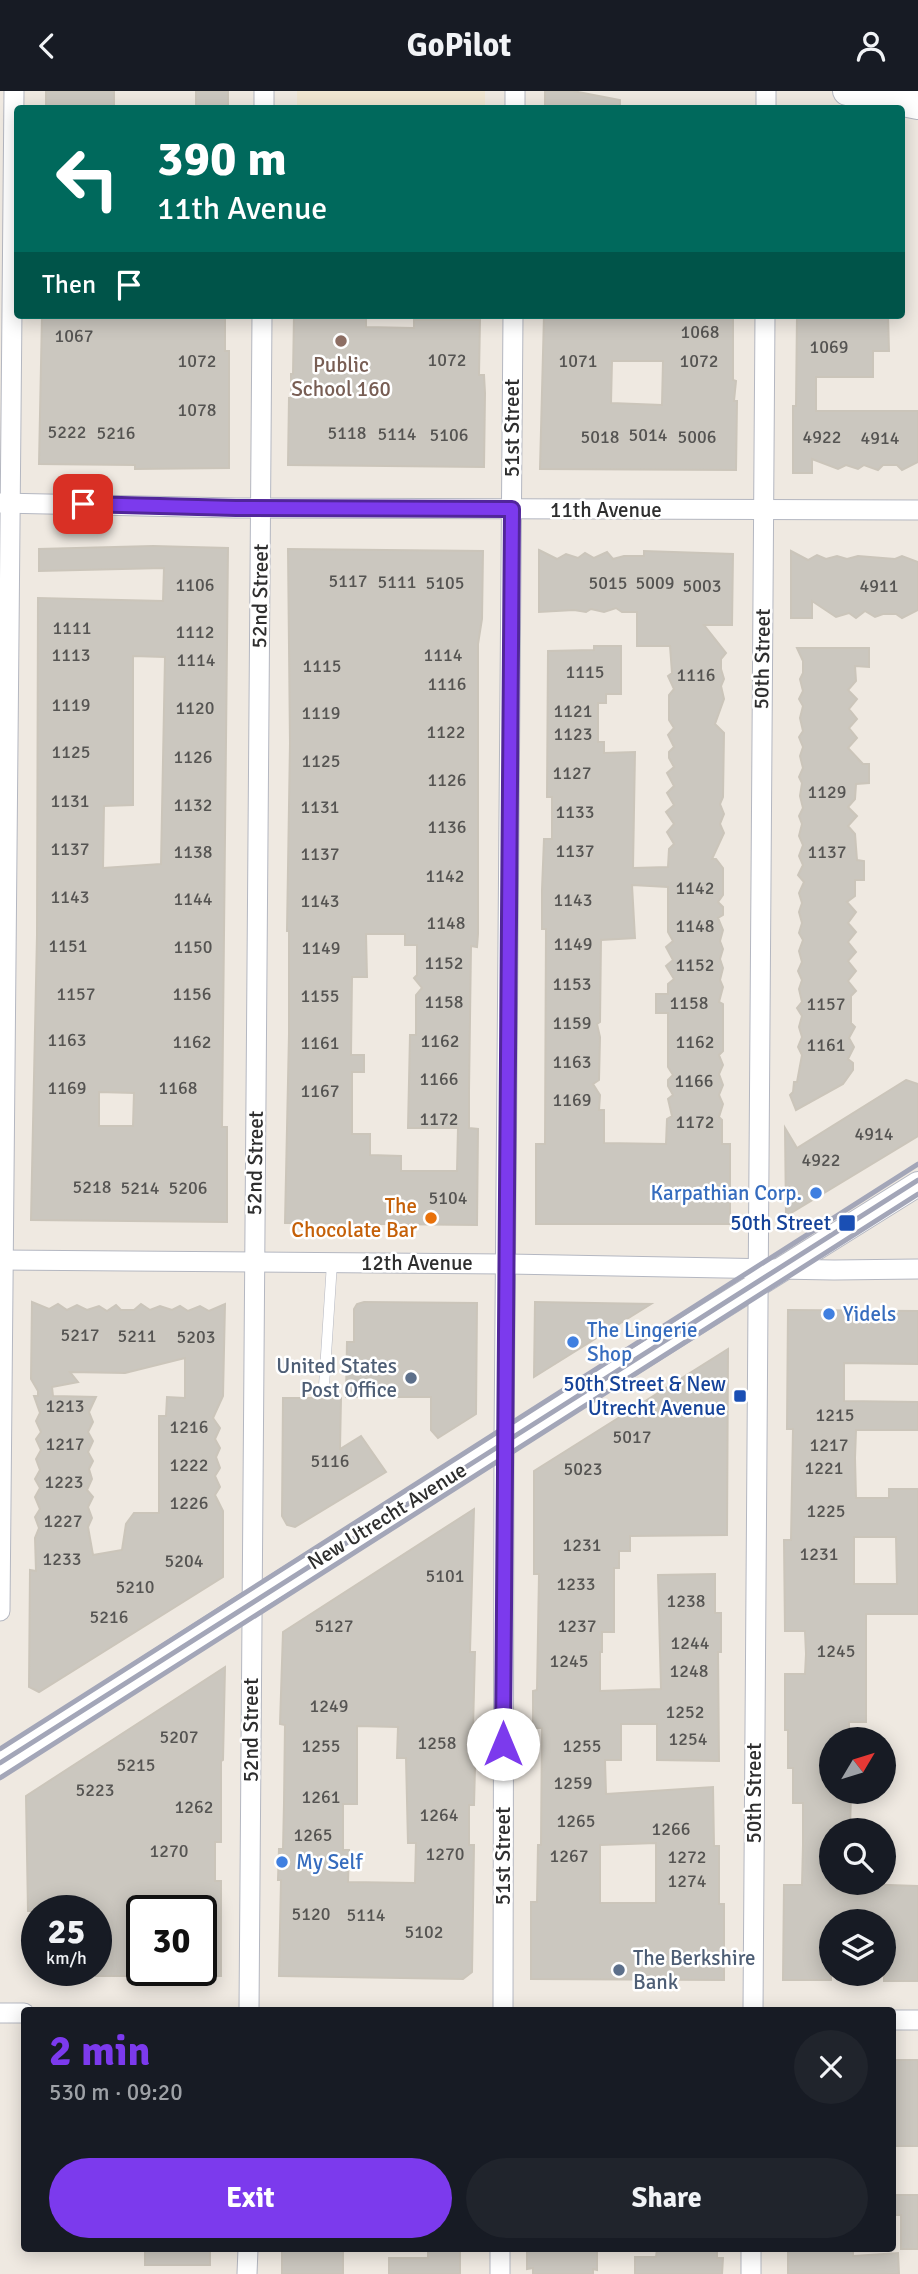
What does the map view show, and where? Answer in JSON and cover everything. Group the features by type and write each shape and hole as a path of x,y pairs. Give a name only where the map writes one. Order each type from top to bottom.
{"main road":[{"path":"847,91 918,105"}],"street":[{"path":"0,1611 6,503 14,91"},
{"name":"52nd Street","path":"249,2007 262,319"},
{"name":"51st Street","path":"503,2007 505,1264 513,319"},
{"name":"50th Street","path":"753,2007 765,319"},
{"name":"11th Avenue","path":"6,503 261,508 918,510"},
{"name":"New Utrecht Avenue","path":"0,1763 504,1443 758,1277 786,1268 918,1184"},
{"name":"12th Avenue","path":"1,1260 505,1264 758,1277"},
{"path":"786,1268 918,1269"},
{"path":"0,2013 21,2013"},
{"path":"896,2020 918,2020"},
{"path":"247,2274 248,2252"},
{"path":"500,2252 500,2274"},
{"path":"751,2252 751,2274"}],"lane":[{"path":"324,1387 332,1263"}],"shaded area":[{"path":"297,91 485,91 485,105 297,105"}],"building":[{"path":"46,91 114,91 114,105 46,105"},
{"path":"196,91 228,91 228,105 196,105"},
{"path":"545,91 573,91 620,100 620,105 545,105"},
{"path":"42,319 225,319 225,351 229,351 229,468 135,469 135,465 39,464"},
{"path":"294,319 366,319 366,327 414,328 414,320 480,320 479,375 484,375 485,393 484,467 288,465 289,398 293,374"},
{"path":"544,319 733,319 733,380 736,381 734,401 737,401 736,470 540,469","holes":["612,361 663,361 662,405 611,403"]},
{"path":"797,319 888,319 889,351 873,351 873,377 816,377 816,411 918,411 918,462 902,470 897,465 883,465 878,470 864,465 858,469 846,465 838,469 812,459 812,473 793,473 793,406 796,406"},
{"path":"153,546 228,548 222,1127 227,1127 227,1222 31,1220 37,935 38,598 163,601 164,568 39,571 39,549","holes":["133,656 165,657 161,864 103,868 104,806 133,805","99,1092 134,1093 133,1126 99,1126"]},
{"path":"288,549 483,551 482,619 478,644 478,934 477,947 471,946 469,1090 469,1128 478,1129 477,1225 285,1223 290,743","holes":["366,934 405,934 405,945 417,945 417,975 414,978 422,988 416,995 416,1035 410,1035 408,1128 458,1128 457,1171 401,1171 401,1156 370,1155 370,1134 352,1134 352,1072 364,1072 364,1055 351,1055 352,977 367,977"]},
{"path":"539,550 557,559 566,554 578,558 585,553 594,558 607,552 613,559 644,556 644,551 733,554 732,625 704,625 726,653 721,659 724,699 715,724 724,733 723,797 720,804 724,814 720,824 724,833 712,859 716,859 723,868 723,895 718,902 723,907 723,915 718,918 723,930 720,941 723,968 720,980 723,987 719,1002 723,1004 723,1051 719,1055 723,1065 719,1074 723,1085 719,1095 723,1104 719,1117 722,1120 722,1144 730,1144 730,1224 536,1224 536,1144 545,1144 546,929 542,929 544,839 552,839 552,797 547,797 548,651 594,650 594,646 621,646 621,694 606,694 606,703 598,703 598,742 604,742 604,753 635,752 633,868 668,867 669,849 674,844 667,832 674,824 666,812 674,805 667,793 674,786 667,773 674,767 669,752 674,747 668,735 674,728 669,720 669,695 674,689 668,676 672,673 670,646 637,646 637,612 622,612 616,608 604,612 591,609 586,612 539,612","holes":["632,885 668,887 668,932 673,941 666,947 673,960 666,966 674,979 668,984 668,994 656,994 656,1013 668,1013 668,1067 673,1075 668,1080 673,1095 668,1099 672,1116 667,1119 666,1144 604,1143 604,1110 599,1110 600,1095 593,1084 599,1080 600,1037 597,1024 600,1022 601,940 635,938"]},
{"path":"791,551 808,560 817,555 826,559 858,556 895,559 902,556 918,562 918,610 902,618 896,614 875,617 865,611 856,618 849,613 836,617 812,601 812,618 791,618"},
{"path":"797,648 869,648 869,667 855,666 856,681 848,690 857,699 849,709 857,719 849,728 857,738 848,748 863,764 869,764 869,783 856,784 855,799 848,807 857,816 848,826 855,834 857,860 864,861 864,880 855,880 855,896 847,902 856,912 848,923 856,932 848,942 856,952 848,961 856,971 848,981 856,991 851,996 851,1023 855,1027 849,1038 854,1047 848,1059 853,1063 853,1070 843,1084 796,1110 790,1095 794,1082 797,1082 802,1055 798,1047 802,1037 799,1027 802,1016 797,1008 802,1002 799,989 802,980 798,971 802,962 799,951 803,940 799,933 802,903 799,893 804,882 798,875 803,865 799,856 803,845 799,836 802,824 799,816 803,808 800,796 802,783 799,777 803,768 800,756 803,747 799,737 803,731 800,718 803,706 799,699 803,691 800,679 803,661"},
{"path":"906,1080 918,1084 918,1136 786,1216 785,1128 797,1148"},
{"path":"32,1302 49,1309 58,1304 67,1310 77,1305 87,1310 99,1306 107,1311 116,1305 121,1310 134,1310 141,1304 150,1310 160,1306 172,1310 180,1306 188,1311 200,1306 209,1311 225,1304 223,1396 213,1418 220,1428 215,1439 220,1448 216,1457 220,1468 215,1476 220,1487 215,1495 223,1511 223,1577 39,1692 29,1687 30,1570 36,1571 35,1538 39,1528 35,1517 40,1509 35,1497 40,1488 35,1479 40,1470 36,1459 41,1450 36,1439 41,1432 36,1421 40,1413 34,1396 38,1396 38,1391 31,1379","holes":["185,1358 185,1398 167,1397 166,1416 159,1416 159,1513 134,1513 126,1524 122,1550 93,1555 88,1527 92,1518 88,1507 93,1497 87,1490 92,1479 89,1469 93,1461 88,1452 93,1441 88,1432 93,1422 89,1412 96,1397 53,1396 52,1387 78,1382 70,1372 125,1373"]},
{"path":"535,1302 651,1304 534,1377"},
{"name":"United States Post Office","path":"477,1303 476,1414 438,1438 431,1430 431,1397 346,1397 347,1342 354,1342 354,1309 357,1304"},
{"path":"788,1310 918,1311 918,1364 844,1363 844,1401 918,1402 918,1430 856,1430 855,1458 856,1498 889,1498 889,1489 918,1489 918,1614 866,1614 866,1722 849,1722 849,1727 819,1727 819,1804 851,1804 850,1818 819,1818 819,1895 896,1895 896,1885 918,1886 918,1981 896,1981 896,1909 819,1909 819,1980 783,1980 784,1885 802,1885 803,1845 803,1803 793,1803 793,1768 788,1768 788,1730 785,1730 785,1674 805,1674 806,1654 805,1631 785,1631 784,1540 791,1540 793,1429 787,1429","holes":["854,1537 896,1537 897,1584 854,1584"]},
{"path":"728,1349 727,1535 630,1536 630,1551 619,1551 619,1568 614,1568 614,1632 602,1632 600,1652 600,1691 661,1689 658,1575 715,1574 715,1613 721,1613 721,1652 718,1652 719,1761 657,1760 657,1724 621,1724 621,1760 605,1760 606,1794 713,1787 714,1846 719,1846 719,1904 724,1904 724,1980 531,1979 531,1902 537,1902 538,1845 541,1845 542,1728 533,1728 533,1691 537,1690 539,1574 534,1574 534,1471","holes":["656,1843 656,1903 600,1903 600,1845"]},
{"path":"283,1398 341,1398 340,1449 361,1436 386,1472 295,1527 287,1525 282,1516"},
{"path":"474,1509 470,1652 475,1652 473,1729 476,1729 474,1805 469,1805 469,1845 474,1845 472,1972 463,1979 279,1976 281,1880 278,1880 279,1849 283,1849 285,1725 280,1724 283,1632","holes":["357,1726 398,1727 397,1758 406,1758 408,1843 416,1843 415,1883 348,1882 349,1850 343,1850 343,1804 357,1804"]},
{"path":"225,1667 221,1842 215,1842 215,1881 221,1881 221,1976 217,1976 217,1895 126,1895 126,1976 112,1976 112,1895 28,1895 26,1796"},
{"path":"896,2060 918,2060 918,2146 896,2146"},
{"path":"896,2195 918,2195 918,2249 901,2249 901,2215 896,2215"},
{"path":"145,2252 210,2252 210,2265 145,2265"},
{"path":"282,2252 343,2252 343,2274 282,2274"},
{"path":"428,2252 460,2252 460,2274 389,2274 389,2258 428,2258"},
{"path":"527,2252 597,2252 597,2270 593,2269 593,2274 533,2274 533,2268 527,2269"},
{"path":"657,2252 717,2252 717,2258 723,2258 722,2274 635,2274 635,2257 656,2257"},
{"path":"788,2252 853,2252 853,2256 898,2253 899,2274 788,2274"}],"railway":[{"path":"0,1749 918,1164"},
{"path":"0,1763 918,1180"},
{"path":"0,1778 918,1194"}],"place":[{"name":"Public School 160","path":"341,341"},
{"name":"Karpathian Corp.","path":"816,1193"},
{"name":"The Chocolate Bar","path":"431,1218"},
{"name":"50th Street","path":"847,1223"},
{"name":"Yidels","path":"829,1314"},
{"name":"The Lingerie Shop","path":"573,1342"},
{"name":"United States Post Office","path":"411,1378"},
{"name":"50th Street & New Utrecht Avenue","path":"740,1396"},
{"name":"My Self","path":"282,1862"},
{"name":"The Berkshire Bank","path":"619,1970"}],"route":[{"path":"83,504 236,508 512,509 503,1744"}]}
